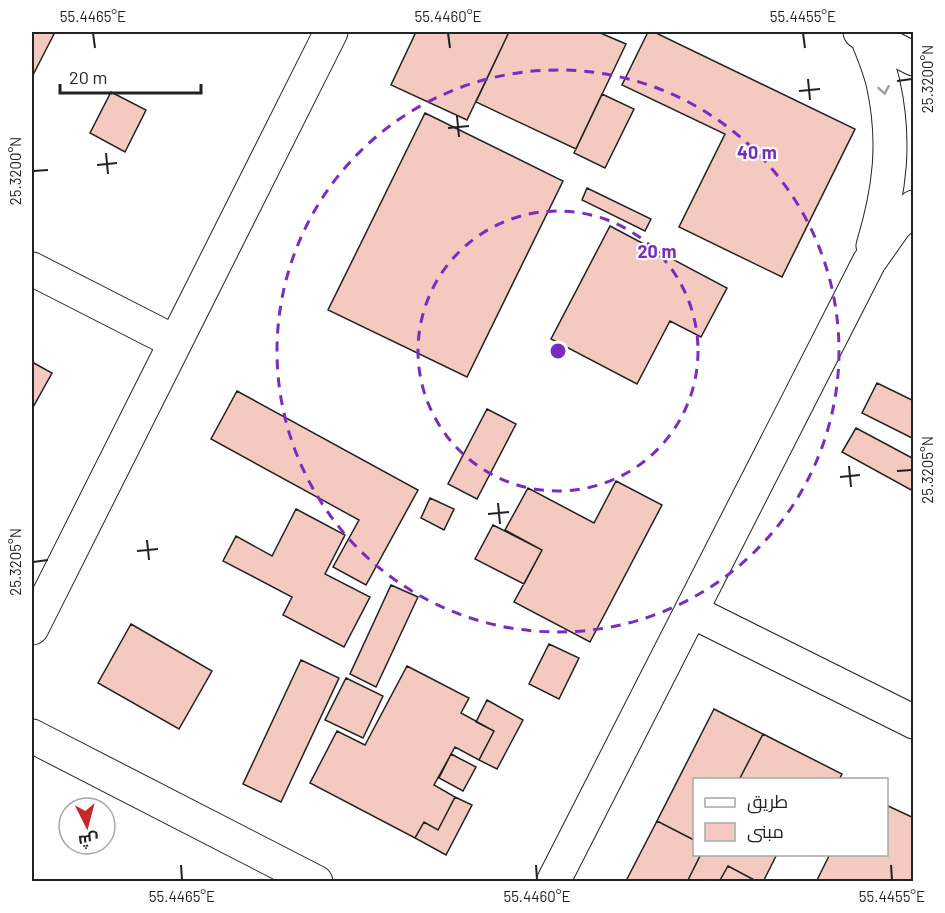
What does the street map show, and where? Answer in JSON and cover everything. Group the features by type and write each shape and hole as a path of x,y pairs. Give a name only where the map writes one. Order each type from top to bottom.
{"street":[{"path":"32,628 331,32"},
{"path":"863,33 914,59"},
{"path":"863,33 882,81 890,127 890,174 869,262"},
{"path":"553,882 869,262 895,225 914,207"},
{"path":"32,269 175,342"},
{"path":"691,611 914,722"},
{"path":"32,736 315,882"}],"building":[{"path":"32,32 55,32 32,77"},
{"path":"416,32 509,32 467,120 391,85"},
{"path":"509,32 598,32 626,44 576,149 476,102"},
{"path":"648,32 654,32 855,129 782,277 679,227 725,134 622,85"},
{"path":"111,92 146,110 125,152 90,133"},
{"path":"602,94 634,109 605,168 574,153"},
{"path":"425,113 563,181 467,377 328,310"},
{"path":"587,188 651,219 645,231 582,200"},
{"path":"610,226 727,288 701,337 670,321 637,384 551,339"},
{"path":"32,362 52,373 32,409"},
{"path":"877,383 914,401 914,439 862,413"},
{"path":"237,391 418,490 366,585 333,567 359,520 211,439"},
{"path":"487,409 516,424 477,499 448,484"},
{"path":"856,428 914,459 913,491 842,452"},
{"path":"616,481 662,505 590,642 514,602 542,550 505,530 528,488 594,523"},
{"path":"430,498 454,509 444,530 421,518"},
{"path":"296,509 345,535 325,574 370,597 344,647 283,615 292,597 223,561 236,536 272,556"},
{"path":"493,525 542,550 524,584 475,559"},
{"path":"391,585 418,597 376,687 350,674"},
{"path":"131,624 212,671 179,729 98,683"},
{"path":"549,644 579,658 559,699 529,684"},
{"path":"301,660 339,678 281,802 243,784"},
{"path":"407,666 469,698 461,713 494,731 479,760 455,747 434,785 455,797 438,830 424,822 415,838 310,783 337,731 365,745"},
{"path":"346,678 383,696 363,738 325,720"},
{"path":"487,700 523,720 497,769 479,760 494,731 476,722"},
{"path":"714,709 763,734 740,778 693,778 693,839 657,821"},
{"path":"763,734 842,774 840,778 740,778"},
{"path":"451,754 476,767 463,791 439,778"},
{"path":"455,797 472,805 446,855 415,838 424,822 438,830"},
{"path":"888,806 914,818 914,882 816,882 829,856 888,856"},
{"path":"657,821 693,839 693,856 700,856 687,882 631,882 627,879"},
{"path":"700,856 776,856 763,882 758,882 728,866 719,882 687,882"},
{"path":"728,866 758,882 719,882"}]}
